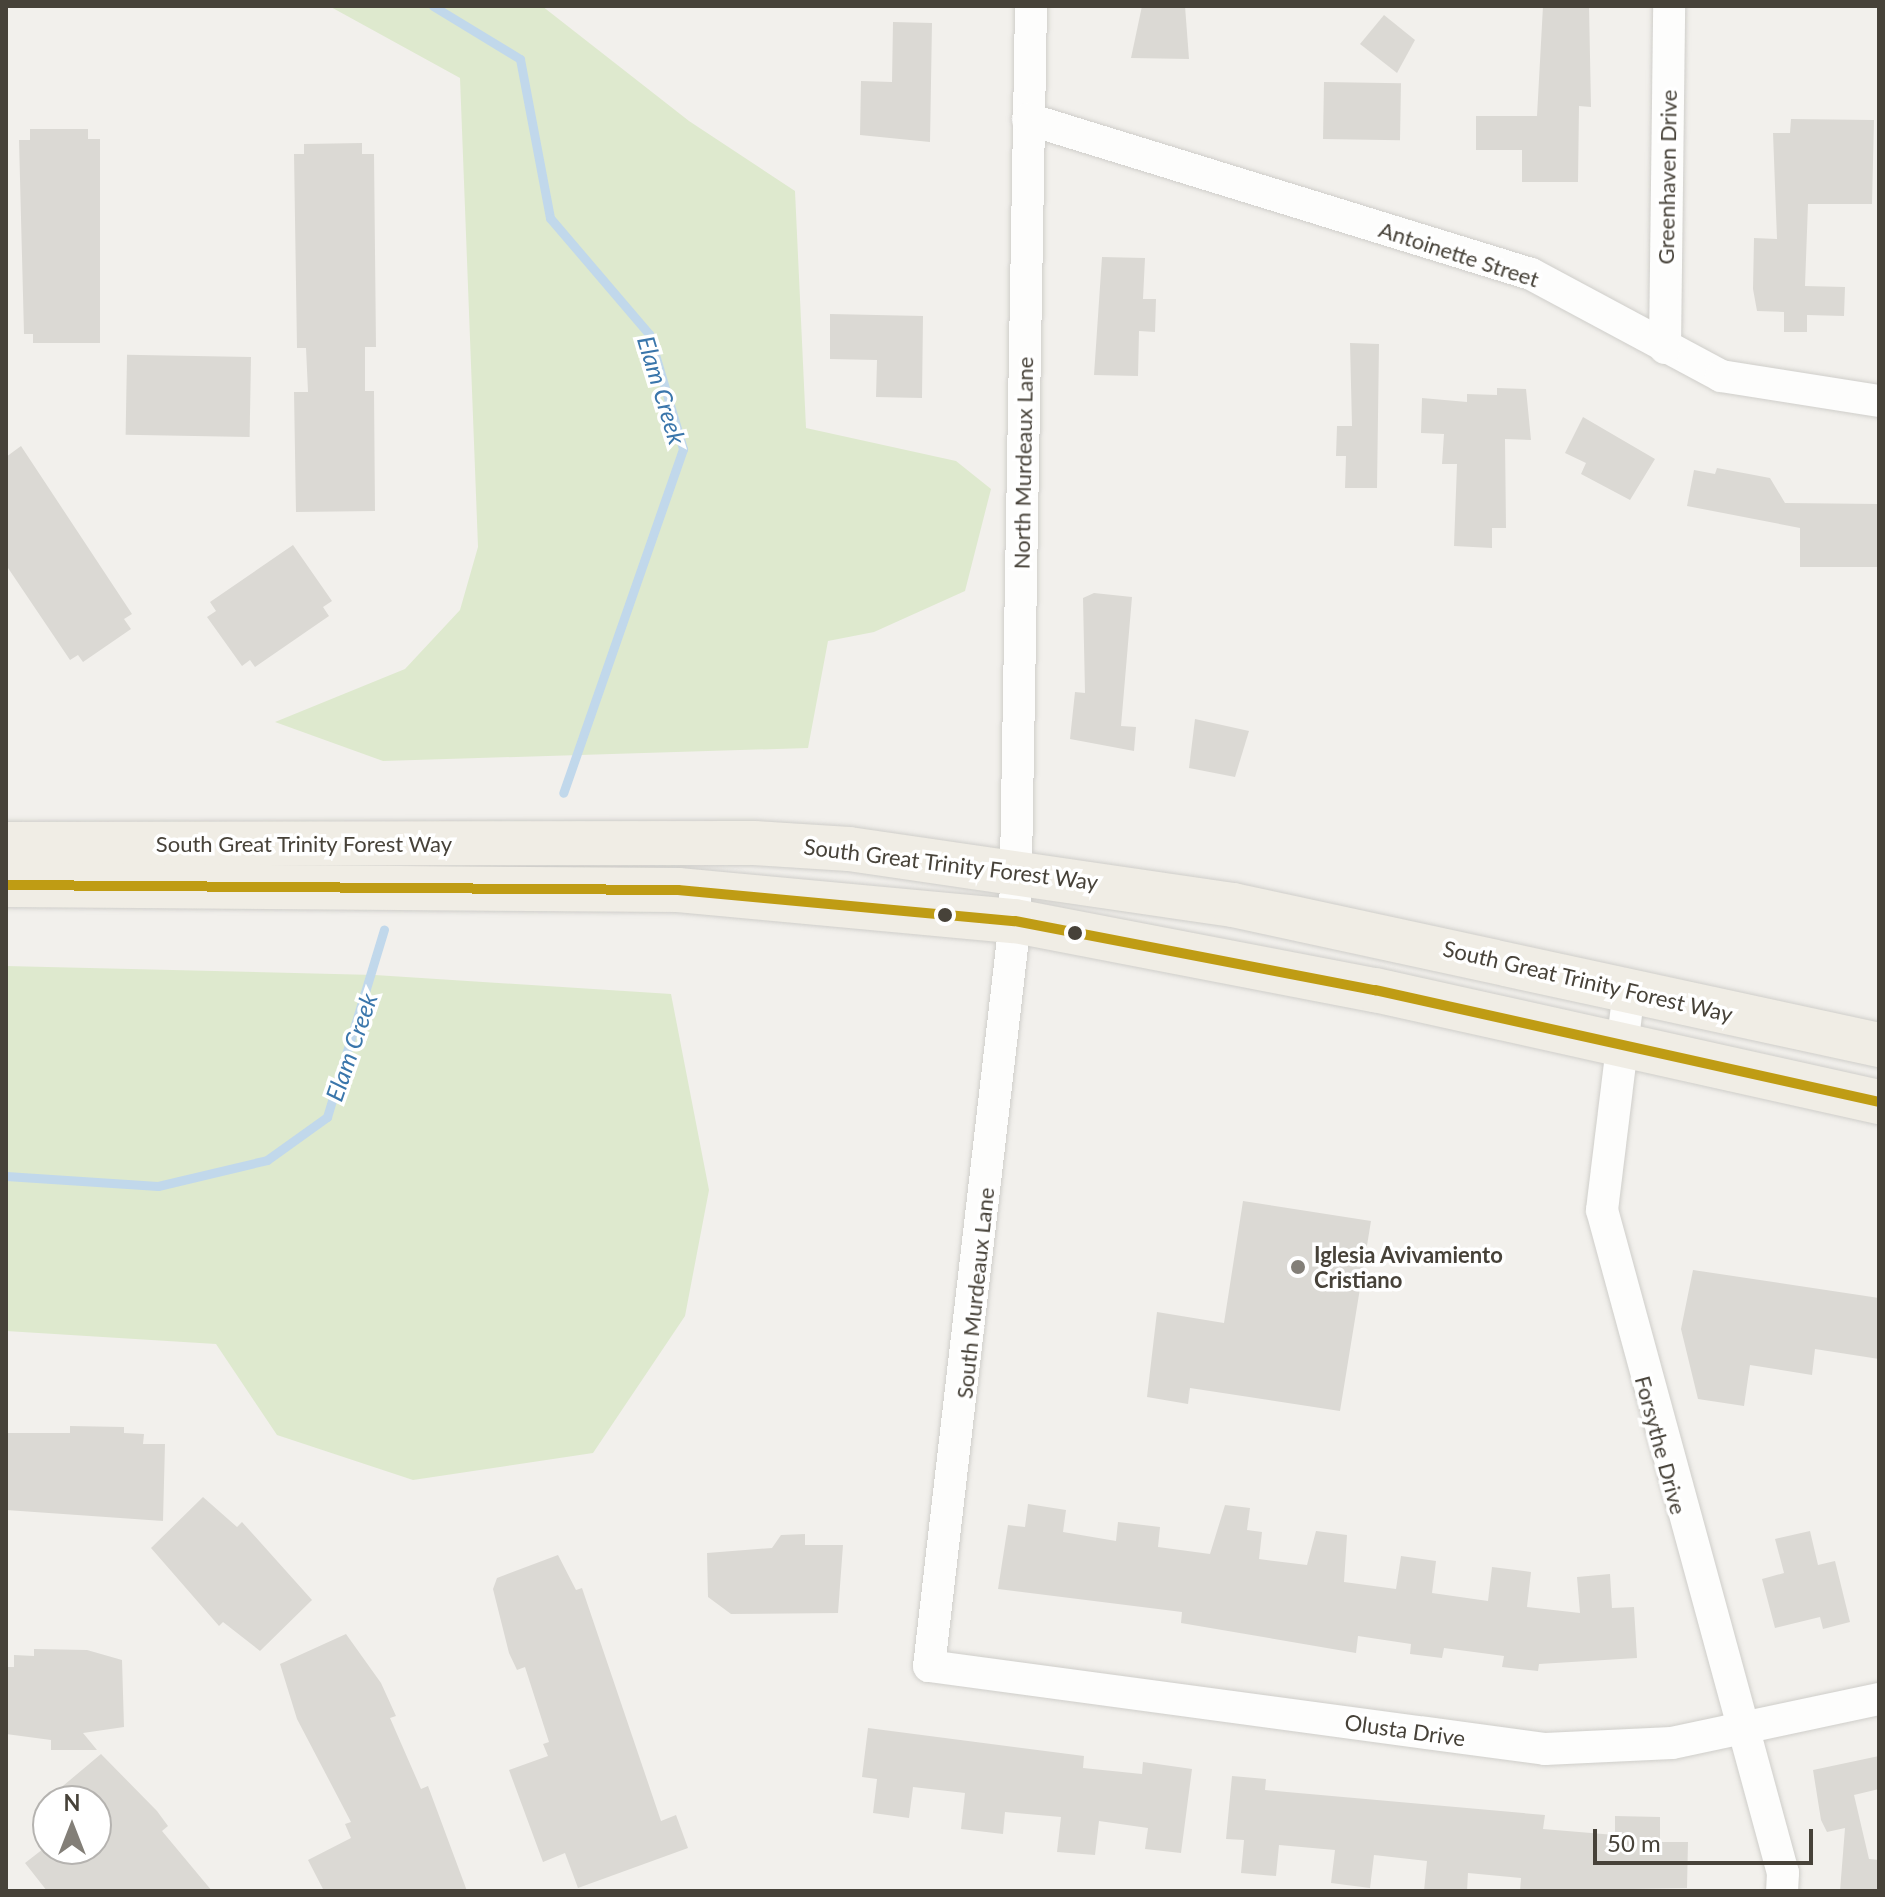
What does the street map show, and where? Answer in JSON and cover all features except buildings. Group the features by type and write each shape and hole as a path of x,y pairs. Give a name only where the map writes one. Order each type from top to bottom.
{"main road":[{"name":"South Great Trinity Forest Way","path":"6,844 754,843 1017,868 1233,905 1879,1045"},
{"name":"South Great Trinity Forest Way","path":"6,885 678,890 1015,921 1619,1045 1879,1102"}],"street":[{"name":"North Murdeaux Lane","path":"1015,921 1031,6"},
{"name":"Greenhaven Drive","path":"1665,348 1669,6"},
{"name":"Antoinette Street","path":"1028,119 1531,274 1721,376 1879,401"},
{"name":"South Murdeaux Lane","path":"929,1666 1015,921"},
{"name":"Forsythe Drive","path":"1629,990 1619,1045 1602,1210 1736,1724 1783,1873 1782,1891"},
{"name":"Olusta Drive","path":"929,1666 1545,1749 1672,1743 1736,1724 1879,1699"}],"green space":[{"path":"329,6 542,6 689,121 795,191 806,428 956,461 991,489 965,591 874,632 828,641 808,748 383,761 275,722 405,669 460,610 478,547 460,78"},
{"path":"6,966 375,975 671,994 709,1190 685,1316 593,1453 413,1480 277,1435 216,1344 6,1331"}],"waterway":[{"name":"Elam Creek","path":"433,6 520,59 550,218 649,334 683,449 563,793"},
{"name":"Elam Creek","path":"6,1176 158,1186 267,1160 327,1117 384,929"}],"transit line":[{"path":"6,885 678,890 1015,921 1375,990 1879,1102"}],"place":[{"name":"Iglesia Avivamiento Cristiano","path":"1298,1267"}]}
